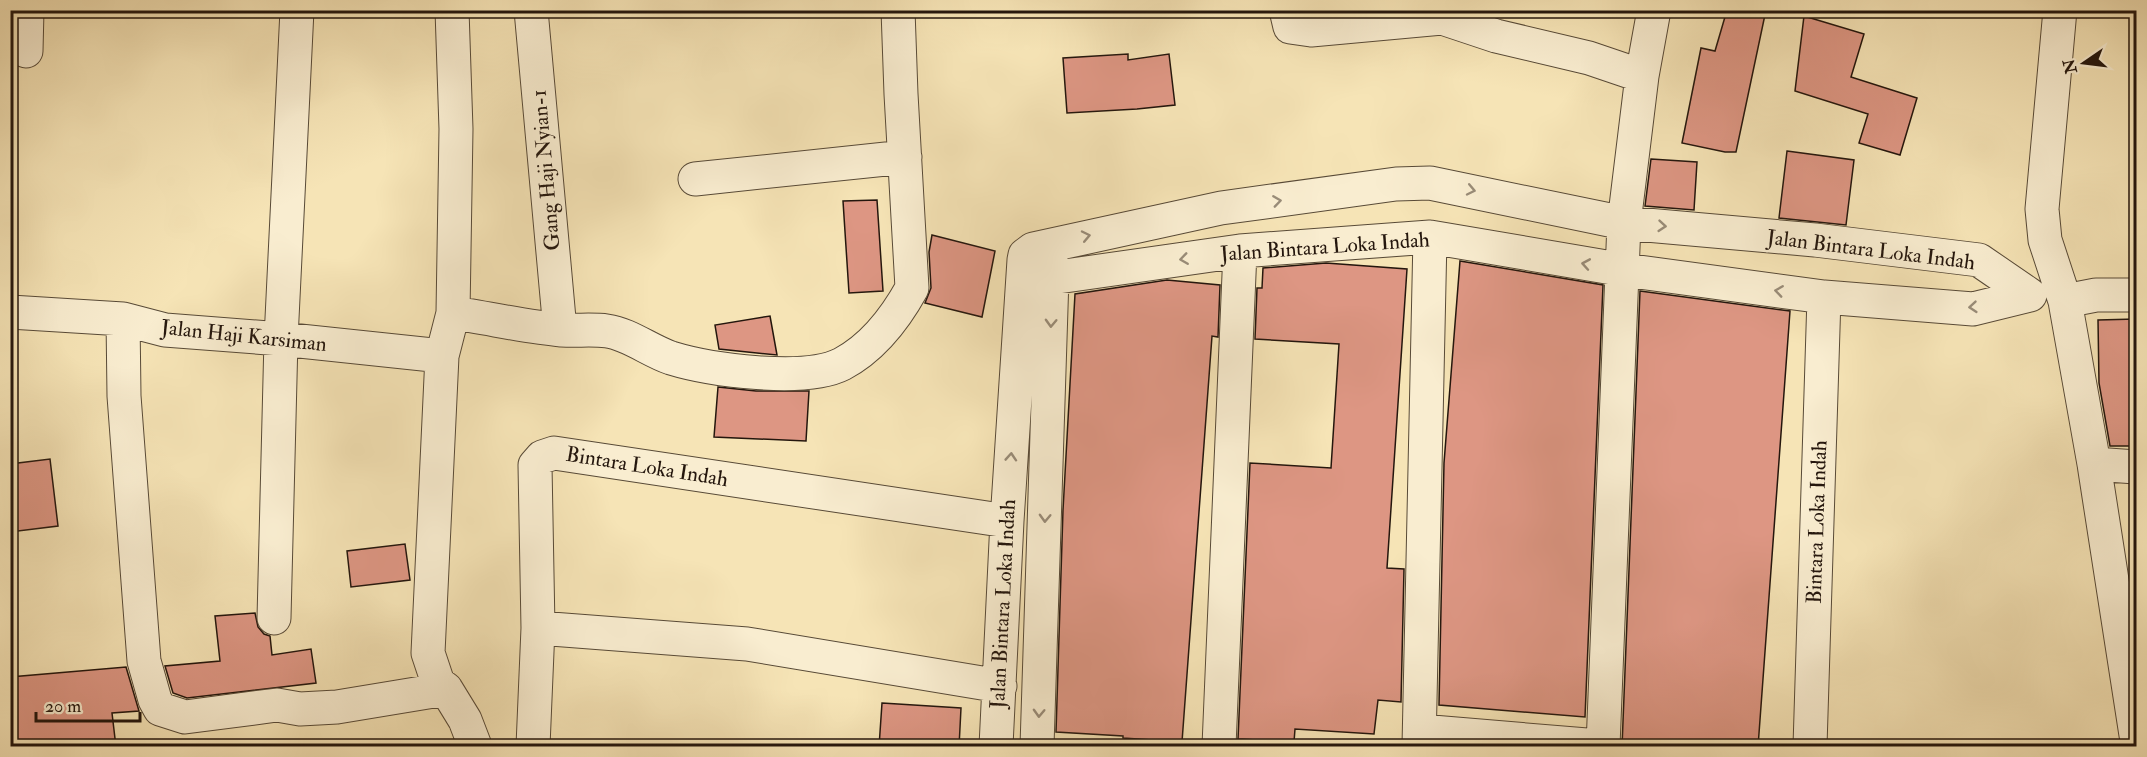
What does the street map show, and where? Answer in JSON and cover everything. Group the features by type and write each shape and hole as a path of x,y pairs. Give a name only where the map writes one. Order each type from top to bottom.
{"street":[{"path":"26,51 27,10"},
{"path":"274,618 281,339 297,10"},
{"path":"452,10 456,129 453,313 442,356 428,653 438,683 446,689 465,720 475,747"},
{"name":"Gang Haji Nyian-1","path":"531,10 560,330"},
{"path":"453,313 560,330 609,332 670,357 744,372 822,371 841,365 861,351 900,310 912,288 898,10"},
{"path":"1286,10 1290,27 1311,30 1440,14 1496,36 1589,58 1642,76"},
{"path":"1430,237 1420,739 1601,747 1624,270 1624,223 1642,76 1654,10"},
{"path":"2060,10 2042,209 2045,240 2065,301 2094,464 2136,735"},
{"path":"694,179 905,157"},
{"name":"Jalan Bintara Loka Indah","path":"1037,280 1240,250 1430,237 1624,270 1824,297 1973,309 2030,295 1979,260 1815,240 1624,223 1452,186 1415,182 1221,208 1033,249 1025,255 1037,280 1037,747"},
{"path":"1219,747 1240,250"},
{"name":"Jalan Bintara Loka Indah","path":"996,747 1007,521 1037,280"},
{"path":"2065,301 2096,296 2136,295"},
{"name":"Bintara Loka Indah","path":"1810,747 1824,297"},
{"name":"Jalan Haji Karsiman","path":"10,312 123,319 165,330 281,339 442,356"},
{"path":"123,319 124,396 144,661 155,700 160,709 185,717 277,705 300,709 337,706 446,689"},
{"name":"Bintara Loka Indah","path":"533,747 538,628 535,465 542,457 554,453 1007,521"},
{"path":"2094,464 2136,467"},
{"path":"538,628 747,644 1000,686"}],"building":[{"path":"1727,10 1766,10 1736,152 1725,152 1682,143 1701,48 1715,51"},
{"path":"1804,16 1864,34 1851,77 1917,98 1900,155 1859,143 1868,114 1795,91"},
{"path":"1128,54 1128,60 1169,54 1175,105 1067,113 1063,58"},
{"path":"1787,151 1854,160 1846,225 1779,218"},
{"path":"1651,159 1697,162 1694,210 1645,206"},
{"path":"877,200 883,291 849,293 843,201"},
{"path":"932,235 995,251 982,317 925,303 931,288 929,252"},
{"path":"1460,261 1603,285 1585,717 1439,705 1444,463"},
{"path":"1326,263 1407,269 1387,568 1404,569 1401,702 1378,700 1374,734 1295,729 1294,742 1238,739 1250,463 1331,468 1339,344 1255,339 1257,288 1262,288 1263,268"},
{"path":"1167,280 1220,285 1218,337 1212,336 1182,742 1056,732 1063,510 1075,294"},
{"path":"1640,291 1790,311 1758,747 1622,747"},
{"path":"770,316 777,355 719,349 715,325"},
{"path":"2136,319 2136,446 2110,446 2099,383 2098,320"},
{"path":"718,387 756,391 809,391 806,441 714,437"},
{"path":"50,459 58,526 10,532 10,464"},
{"path":"405,544 410,580 351,587 347,551"},
{"path":"255,613 258,627 264,634 270,636 272,655 311,649 316,683 187,698 173,693 165,666 220,661 215,616"},
{"path":"126,667 139,711 112,713 116,747 10,747 10,677"},
{"path":"882,703 961,708 959,747 879,747"}]}
